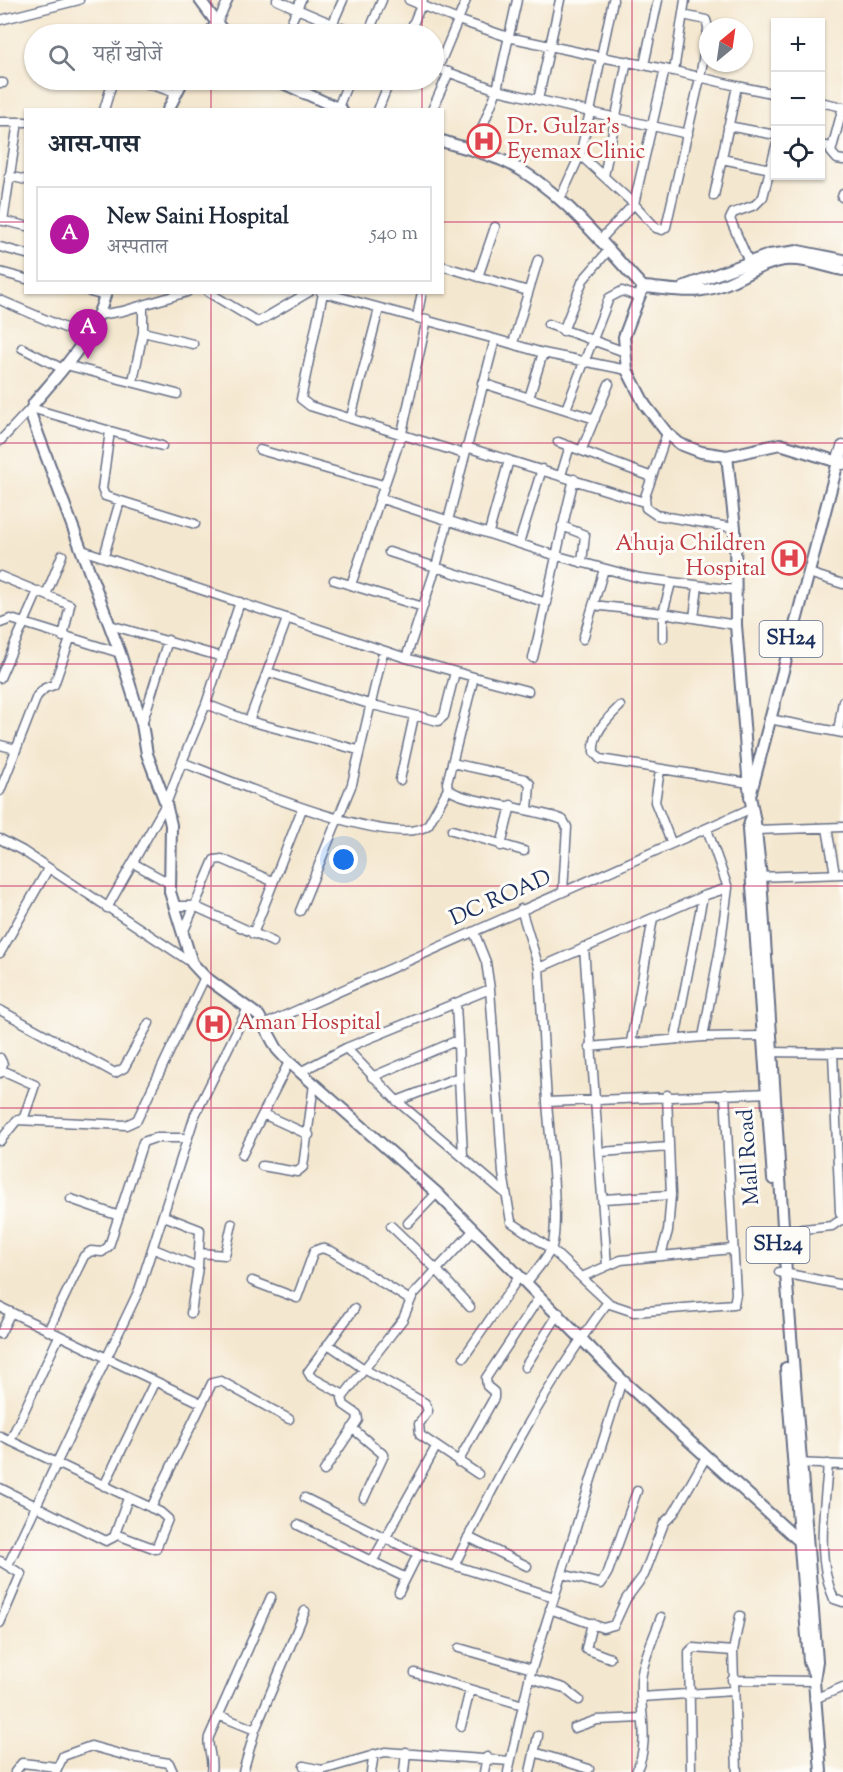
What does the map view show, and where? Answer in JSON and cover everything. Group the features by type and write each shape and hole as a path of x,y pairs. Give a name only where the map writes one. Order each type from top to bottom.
{"highway":[{"name":"Mall Road","path":"841,463 843,447"}],"main road":[{"path":"200,0 217,23"},
{"path":"169,108 178,90"},
{"path":"295,90 336,108"},
{"path":"444,142 513,166 560,199 608,250 641,292"},
{"path":"641,292 678,288 704,281 749,262 790,251 843,260"},
{"path":"678,288 701,291 717,287 767,264 783,260 798,260 843,270"},
{"path":"641,292 624,337 627,370 645,405 667,433 680,444 701,452 727,456 780,444 841,463"},
{"path":"106,294 99,315 87,337 31,408 120,653 142,724 147,754 166,804 171,825 169,883 192,963 205,978 248,1008 266,1024 277,1049 289,1062 438,1193 523,1280 582,1336 622,1380 803,1550"},
{"path":"727,456 735,528 736,625 750,796"},
{"name":"Mall Road","path":"768,1052 764,1036 756,830 750,796 769,719 841,463"},
{"name":"Mall Road","path":"752,812 748,829 757,877 809,1662 814,1678 821,1772"},
{"name":"Mall Road","path":"771,1093 784,1231 783,1273"}],"street":[{"path":"0,20 79,0"},
{"path":"217,23 228,0"},
{"path":"277,0 299,4 333,23 342,0"},
{"path":"372,24 382,0"},
{"path":"409,0 508,37 771,93"},
{"path":"444,51 466,0"},
{"path":"473,151 497,90 517,0"},
{"path":"538,100 560,0"},
{"path":"560,199 580,154 613,0"},
{"path":"644,65 658,0"},
{"path":"674,71 685,0"},
{"path":"413,24 422,3"},
{"path":"290,24 299,4"},
{"path":"683,15 699,18"},
{"path":"604,176 627,62"},
{"path":"600,241 634,204 665,69"},
{"path":"444,70 497,90 688,134"},
{"path":"444,83 449,72"},
{"path":"580,154 634,204 656,228 662,230 666,227 701,72"},
{"path":"714,196 737,86"},
{"path":"105,108 110,90"},
{"path":"167,90 176,93"},
{"path":"303,94 305,90"},
{"path":"338,108 345,90"},
{"path":"379,108 386,90"},
{"path":"433,108 441,90"},
{"path":"825,103 843,107 832,147 834,156 843,160"},
{"path":"0,122 22,122 1,220 24,226"},
{"path":"729,126 771,134"},
{"path":"825,146 832,147"},
{"path":"722,159 771,170 760,201 733,213 730,219 749,262"},
{"path":"9,176 24,180"},
{"path":"478,278 495,227"},
{"path":"0,247 24,253"},
{"path":"563,331 583,280 608,250"},
{"path":"513,343 538,260"},
{"path":"444,267 528,291"},
{"path":"0,272 24,278"},
{"path":"566,409 606,305 613,294 621,291 641,292"},
{"path":"99,315 143,306 155,297 180,294"},
{"path":"211,294 258,322 306,294"},
{"path":"322,294 301,399 310,406 402,433 542,469 645,502"},
{"path":"326,294 427,319 543,353 627,370"},
{"path":"417,317 422,294"},
{"path":"0,300 87,337"},
{"path":"133,381 143,332 143,306"},
{"path":"351,417 379,309"},
{"path":"351,585 402,433 427,319"},
{"path":"548,324 592,342 625,352"},
{"path":"143,332 193,344"},
{"path":"406,658 436,567 495,339"},
{"path":"22,348 65,367 133,381 177,394"},
{"path":"529,398 543,353"},
{"path":"482,383 595,419"},
{"path":"582,449 609,384"},
{"path":"0,441 31,408 162,446"},
{"path":"110,432 103,493 120,501 195,524"},
{"path":"667,433 645,502 650,512 656,515 735,528"},
{"path":"558,442 582,449 652,477"},
{"path":"561,475 570,446"},
{"path":"260,450 383,485"},
{"path":"489,532 509,460"},
{"path":"519,543 542,469"},
{"path":"533,658 547,603 554,555 574,479"},
{"path":"379,498 604,569 671,583 735,590"},
{"path":"104,556 120,501"},
{"path":"562,526 585,536 582,562"},
{"path":"82,550 383,652 528,692"},
{"path":"389,552 547,603"},
{"path":"0,678 24,624 62,555"},
{"path":"583,639 604,569"},
{"path":"809,573 843,584"},
{"path":"0,576 66,602 71,608 67,638 55,682 37,696 0,791"},
{"path":"334,580 423,607"},
{"path":"663,638 663,613 671,583"},
{"path":"694,618 698,586"},
{"path":"107,908 166,804 206,704 240,602"},
{"path":"593,605 736,625"},
{"path":"0,623 8,618 120,653"},
{"path":"249,721 287,619"},
{"path":"110,625 222,657"},
{"path":"142,724 168,640"},
{"path":"300,911 352,784 358,750 383,652"},
{"path":"268,672 369,704 434,721 442,718 455,672"},
{"path":"182,762 302,809 404,832 423,829 433,818 448,789 447,783 474,677"},
{"path":"769,719 841,733 843,701"},
{"path":"206,704 249,721 358,750"},
{"path":"620,706 601,728 594,752 600,759 748,783"},
{"path":"400,780 414,716"},
{"path":"0,745 16,749"},
{"path":"452,763 525,779 531,788 528,810"},
{"path":"660,770 655,802 671,842"},
{"path":"448,789 458,795 512,805 559,818 565,823 563,891"},
{"path":"501,846 512,805"},
{"path":"253,934 302,809"},
{"name":"DC ROAD","path":"266,1024 671,842 752,812"},
{"path":"756,830 843,827"},
{"path":"757,877 839,874 827,828"},
{"path":"703,1036 720,948 728,888 707,829"},
{"path":"452,830 524,851"},
{"path":"0,839 192,963"},
{"path":"183,933 212,864 218,859 272,881"},
{"path":"133,863 169,883"},
{"path":"0,953 48,869"},
{"path":"539,968 703,896 728,888"},
{"path":"675,1039 703,896"},
{"path":"174,906 194,906 273,942"},
{"path":"464,1357 523,1280 551,1248 554,1205 539,968 521,909"},
{"path":"631,1042 653,918"},
{"path":"474,932 486,962 490,989 509,1217 514,1226 551,1248 608,1302 619,1308 634,1312 731,1305 736,1300 725,1094"},
{"path":"584,947 589,1047 601,1152 607,1266"},
{"path":"0,1141 13,1122 23,1120 126,1125 133,1123 141,1115 205,978"},
{"path":"300,1072 346,1048 456,1005 490,989"},
{"path":"456,1005 463,1155"},
{"path":"0,1623 21,1578 19,1571 4,1563 36,1505 139,1290 154,1249 186,1138 199,1105 248,1008"},
{"path":"0,1010 115,1073 124,1068 148,1023"},
{"path":"589,1047 703,1036 764,1036"},
{"path":"372,1077 458,1040"},
{"path":"346,1048 397,1101 506,1194"},
{"path":"768,1052 843,1053"},
{"path":"784,1231 832,1226 842,1220 840,1115 833,1053"},
{"path":"0,1058 1,1071 35,1085 23,1120"},
{"path":"242,1155 289,1062"},
{"path":"397,1101 459,1077"},
{"path":"262,1166 300,1170 304,1164 314,1084"},
{"path":"547,1102 596,1101 667,1095 771,1093"},
{"path":"661,1255 668,1231 671,1195 667,1095"},
{"path":"263,1114 309,1134"},
{"path":"48,1331 84,1256 91,1251 102,1252 109,1246 143,1142 155,1138 186,1138"},
{"path":"601,1152 669,1147"},
{"path":"408,1223 438,1193"},
{"path":"603,1199 671,1195"},
{"path":"71,1199 119,1216"},
{"path":"164,1215 198,1228 201,1235 191,1313"},
{"path":"199,1253 225,1255 232,1224"},
{"path":"391,1226 436,1269 470,1307"},
{"path":"324,1471 358,1416 342,1403 344,1395 407,1312 410,1300 474,1230"},
{"path":"252,1281 297,1298 314,1251 321,1248 333,1252 410,1300"},
{"path":"154,1249 198,1267"},
{"path":"582,1277 621,1260 732,1249"},
{"path":"783,1273 843,1285"},
{"path":"458,1462 494,1398 494,1392 487,1386 486,1378 540,1296"},
{"path":"455,1564 487,1500 582,1336 608,1302"},
{"path":"0,1307 201,1403"},
{"path":"344,1395 311,1377 308,1372 354,1309"},
{"path":"0,1334 11,1312"},
{"path":"525,1367 559,1313"},
{"path":"10,1441 59,1336"},
{"path":"327,1344 364,1369 426,1404 428,1411 419,1424 418,1432 436,1448 478,1474"},
{"path":"508,1772 531,1674 622,1380"},
{"path":"104,1486 154,1381"},
{"path":"151,1508 210,1385 221,1381 289,1419"},
{"path":"352,1428 384,1455 364,1498"},
{"path":"0,1436 164,1514 168,1519 156,1550 115,1534"},
{"path":"372,1562 436,1448"},
{"path":"550,1609 603,1628 614,1625 626,1599 644,1575 664,1523 674,1513 706,1457"},
{"path":"797,1463 843,1465"},
{"path":"828,1464 822,1553 831,1593 834,1599 843,1602"},
{"path":"0,1488 106,1541 111,1540 115,1534 128,1498"},
{"path":"562,1574 601,1584 608,1572 637,1491"},
{"path":"305,1498 418,1554 554,1597"},
{"path":"298,1525 406,1578"},
{"path":"468,1538 527,1566"},
{"path":"803,1550 822,1553"},
{"path":"399,1592 418,1554"},
{"path":"211,1772 213,1759 207,1743 271,1597"},
{"path":"243,1772 255,1731 305,1611"},
{"path":"737,1772 732,1680 733,1651 740,1616"},
{"path":"636,1772 645,1744 641,1697 643,1670 661,1617"},
{"path":"592,1623 586,1649 610,1658"},
{"path":"459,1648 564,1688 579,1701"},
{"path":"691,1772 688,1655 691,1648 733,1651"},
{"path":"415,1673 523,1705"},
{"path":"732,1680 814,1678"},
{"path":"814,1699 843,1687"},
{"path":"461,1726 470,1690"},
{"path":"641,1697 689,1692 733,1691"},
{"path":"218,1716 255,1731"},
{"path":"574,1728 597,1720 642,1718"},
{"path":"530,1772 538,1736"},
{"path":"15,1772 22,1763 57,1769 63,1756 91,1746 131,1757 169,1763 173,1772"},
{"path":"304,1767 318,1770 342,1768 374,1754 406,1752 487,1757 510,1761"},
{"path":"404,1772 406,1752"},
{"path":"534,1752 589,1769"},
{"path":"371,1772 374,1754"},
{"path":"484,1772 487,1757"}],"place":[{"name":"Dr. Gulzar's Eyemax Clinic","path":"484,141"},
{"name":"New Saini Hospital","path":"88,359"},
{"name":"Ahuja Children Hospital","path":"789,558"},
{"name":"Aman Hospital","path":"214,1024"}]}
